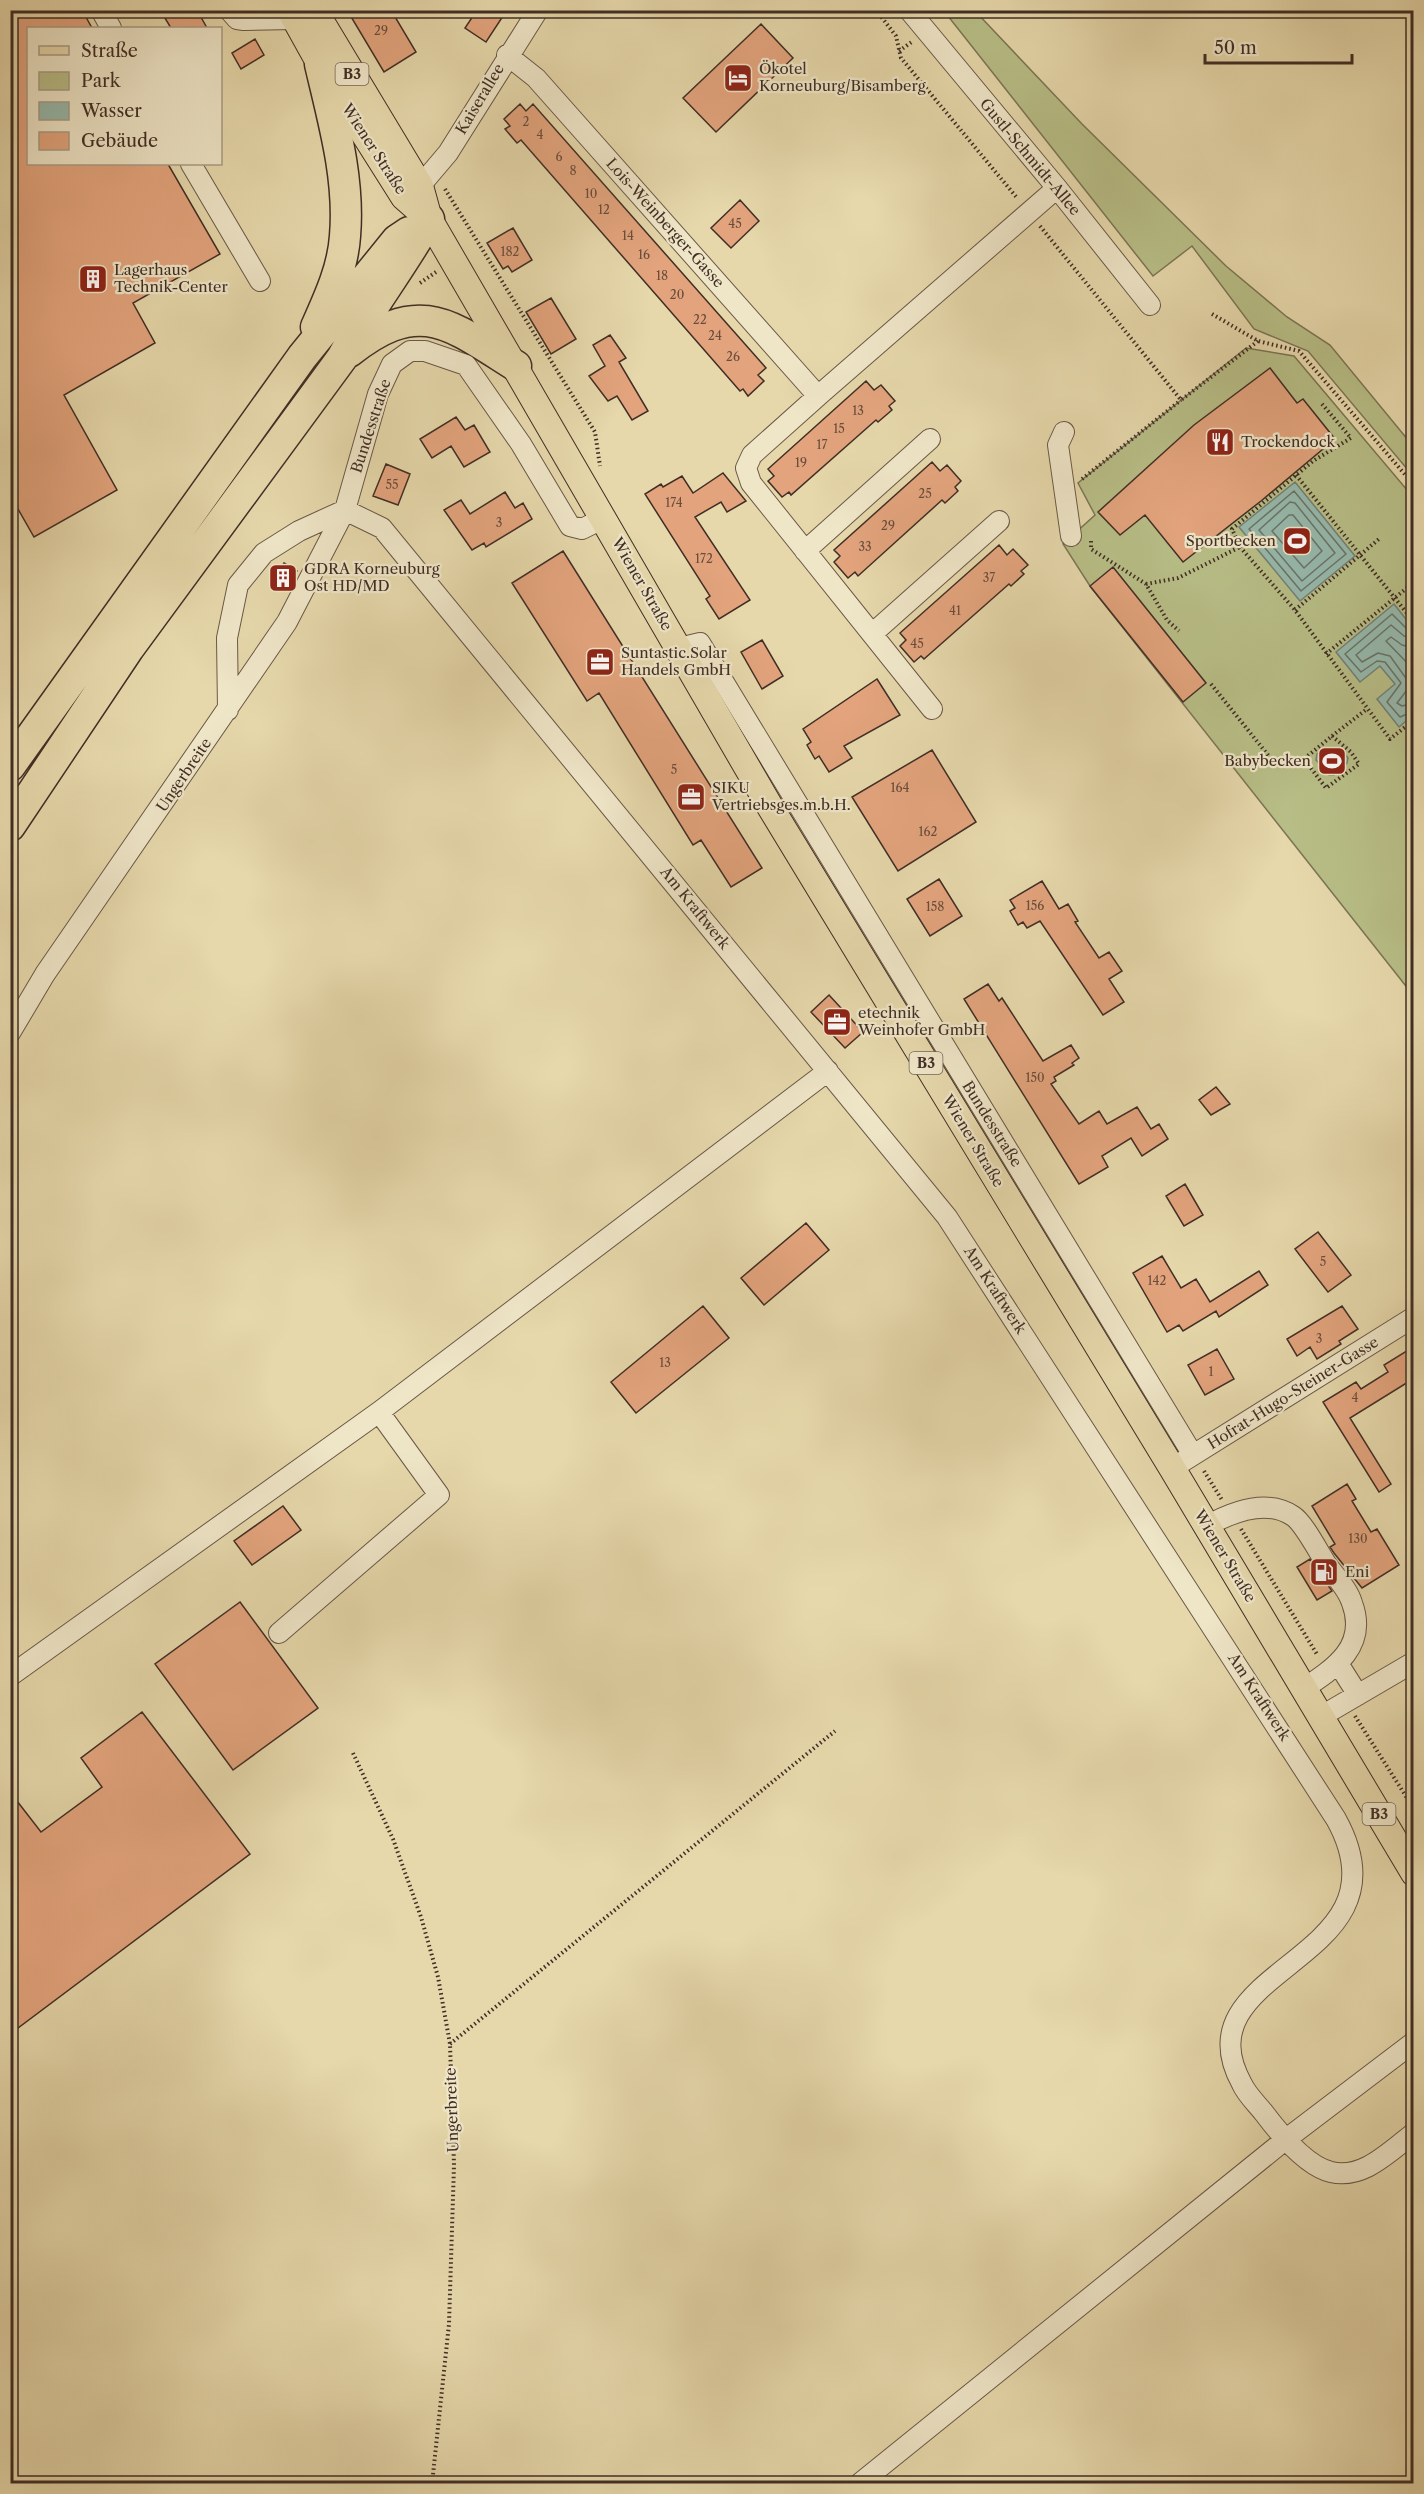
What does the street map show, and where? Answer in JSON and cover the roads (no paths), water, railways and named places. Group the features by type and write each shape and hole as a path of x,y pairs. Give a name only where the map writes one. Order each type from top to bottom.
{"highway":[{"path":"302,357 329,299 340,266 345,236 343,169 320,64"},
{"path":"10,766 302,357 397,240 429,219"},
{"path":"10,826 129,648 342,358 358,327 405,261 429,219"},
{"path":"342,358 379,330 409,321 427,320 444,323 516,366"}],"main road":[{"name":"Wiener Straße","path":"299,13 320,64 404,197 429,219 679,648 779,799 1183,1461 1206,1526 1413,1872"},
{"name":"Wiener Straße","path":"299,13 426,178 429,219"}],"street":[{"path":"101,10 110,27"},
{"path":"229,10 237,19 244,20 299,13"},
{"name":"Kaiserallee","path":"426,178 448,153 507,55 538,10"},
{"name":"Gustl-Schmidt-Allee","path":"909,10 1057,188 1150,305"},
{"name":"Lois-Weinberger-Gasse","path":"507,55 536,78 818,396"},
{"path":"191,165 260,282"},
{"path":"932,709 751,483 746,468 752,455 1057,188"},
{"name":"Bundesstraße","path":"345,510 378,394 392,364 410,351 425,351 466,365 521,444 570,525 582,529 604,518"},
{"path":"1064,432 1058,445 1081,533"},
{"path":"805,550 930,439"},
{"path":"228,710 227,638 238,585 264,553 299,531 345,510"},
{"name":"Ungerbreite","path":"10,1033 45,974 287,622 345,510"},
{"name":"Am Kraftwerk","path":"345,510 382,528 947,1216 1275,1721 1345,1835 1351,1858 1352,1878 1349,1894 1338,1919 1329,1932 1254,1994 1239,2011 1232,2026 1233,2062 1242,2085 1285,2140 1325,2170 1339,2174 1362,2170 1413,2133"},
{"path":"872,634 999,520"},
{"path":"10,1676 379,1412 828,1071"},
{"name":"Hofrat-Hugo-Steiner-Gasse","path":"1183,1461 1413,1317"},
{"path":"279,1633 439,1495 379,1412"},
{"path":"1206,1526 1230,1513 1257,1508 1276,1510 1294,1517 1352,1600 1357,1621 1353,1640 1334,1669 1303,1689"},
{"path":"1320,1717 1413,1662"},
{"path":"1334,1669 1352,1698"},
{"path":"859,2484 1285,2140 1413,2042"}],"water":[{"name":"Sportbecken","path":"1295,482 1355,556 1300,601 1239,527"},
{"path":"1394,604 1413,628 1413,715 1399,727 1377,699 1395,684 1380,666 1360,682 1336,652"},
{"name":"Babybecken","path":"1324,749 1333,753 1341,750 1348,758 1347,763 1334,775 1329,775 1316,760 1317,754"}],"place":[{"name":"Ökotel Korneuburg/Bisamberg","path":"738,78"},
{"name":"Lagerhaus Technik-Center","path":"93,279"},
{"name":"Trockendock","path":"1220,442"},
{"name":"Sportbecken","path":"1297,541"},
{"name":"GDRA Korneuburg Ost HD/MD","path":"283,578"},
{"name":"Suntastic.Solar Handels GmbH","path":"600,662"},
{"name":"Babybecken","path":"1332,761"},
{"name":"SIKU Vertriebsges.m.b.H.","path":"691,797"},
{"name":"etechnik Weinhofer GmbH","path":"837,1022"},
{"name":"Eni","path":"1324,1572"}]}
